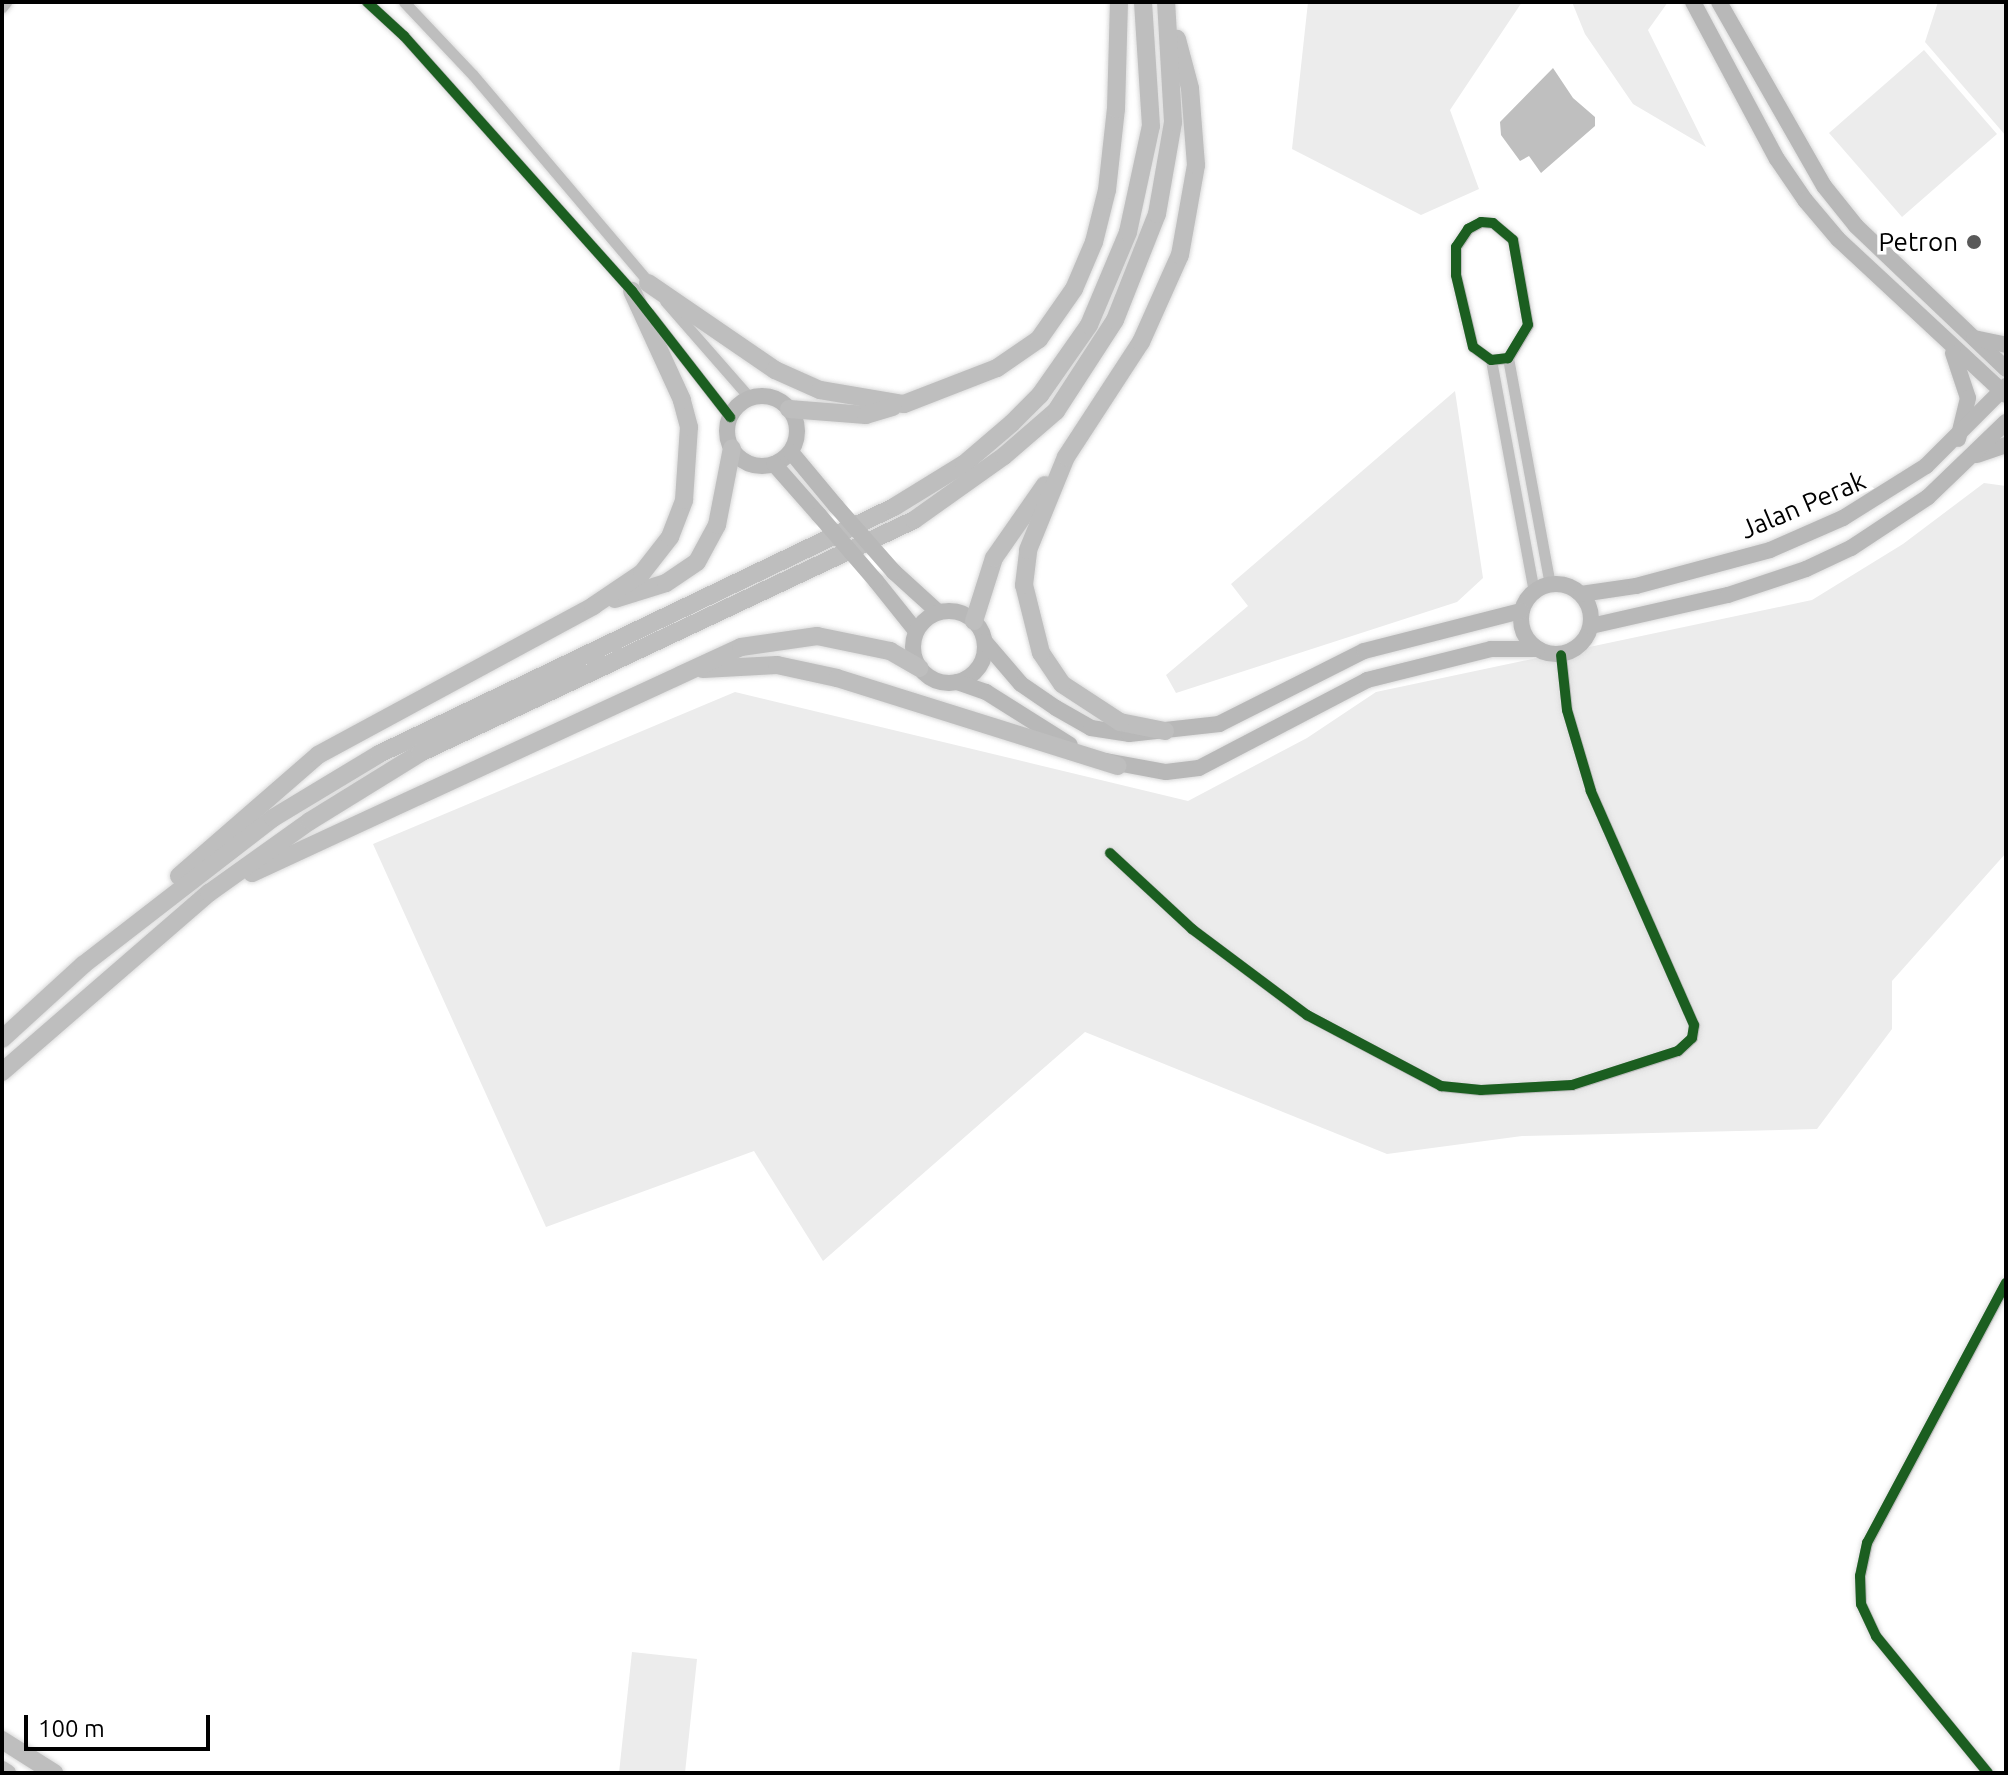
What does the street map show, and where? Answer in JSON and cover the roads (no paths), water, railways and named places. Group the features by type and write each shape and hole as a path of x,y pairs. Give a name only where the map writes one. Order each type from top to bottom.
{"main road":[{"path":"593,606 666,583 697,562 717,525 732,448 730,417 750,398 772,397 789,409 866,415 904,404 997,368 1039,339 1074,289 1094,242 1107,190 1119,2"},
{"path":"83,965 273,818 379,754 894,507 964,464 1012,423 1040,395 1089,325 1128,232 1151,126 1143,2"},
{"path":"1693,2 1777,159 1805,200 1838,239 2004,391"},
{"path":"1719,2 1824,186 1856,226 2006,369"},
{"path":"974,621 994,558 1066,457 1141,342 1180,255 1191,218 1196,165 1190,88 1166,4"},
{"path":"2,1072 209,893 420,753 914,520 1004,456 1056,411 1115,320 1157,214 1173,122 1166,4"},
{"path":"640,287 775,370 820,390 904,404"},
{"path":"2,1039 318,755 593,606 642,573 670,537 684,500 689,465 682,400 640,287"},
{"path":"1973,338 2006,345"},
{"path":"1947,342 1965,378 1968,398 1958,439"},
{"name":"Jalan Perak","path":"1581,594 1636,586 1770,550 1887,495 1958,439 2004,391"},
{"path":"732,448 750,464 774,464 791,452 797,430 789,409"},
{"name":"Jalan Perak","path":"1591,626 1728,595 1806,569 1904,515 1976,456 2006,422"},
{"path":"1976,456 2006,445"},
{"path":"791,452 894,572 938,612"},
{"path":"1066,457 1028,550 1024,585 1041,653 1062,684 1087,704 1120,722 1165,731"},
{"path":"774,464 916,631"},
{"path":"690,669 777,665 837,678 1117,766 1166,772 1199,768 1367,680 1491,649 1537,649 1561,655 1581,645 1591,626 1581,594 1542,588 1521,611 1364,651 1219,724 1129,734 1091,728 1021,684 985,642 974,621 957,611 938,612 916,631 913,650 920,668"},
{"path":"1521,611 1523,633 1537,649"},
{"path":"209,893 741,647 817,636 890,651 936,681 957,682 986,692 1053,737 1117,766"},
{"path":"957,682 975,671 985,642"},
{"path":"2,1740 54,1773"}],"street":[{"path":"2,7 6,2"},
{"path":"367,2 414,46 640,287 750,398"},
{"path":"404,2 473,75 640,287 730,417"},
{"path":"1481,222 1493,223 1513,240 1528,325 1508,358 1542,588 1491,360 1473,347 1456,275 1456,247 1468,229 1481,222"},
{"path":"1491,360 1508,358"},
{"path":"1110,853 1192,929 1307,1015 1441,1086 1481,1090 1572,1085 1678,1051 1692,1038 1694,1025 1591,791 1567,710 1561,655"},
{"path":"1988,1773 1876,1636 1861,1604 1860,1576 1867,1543 2006,1283"}],"place":[{"name":"Petron","path":"1974,242"}]}
